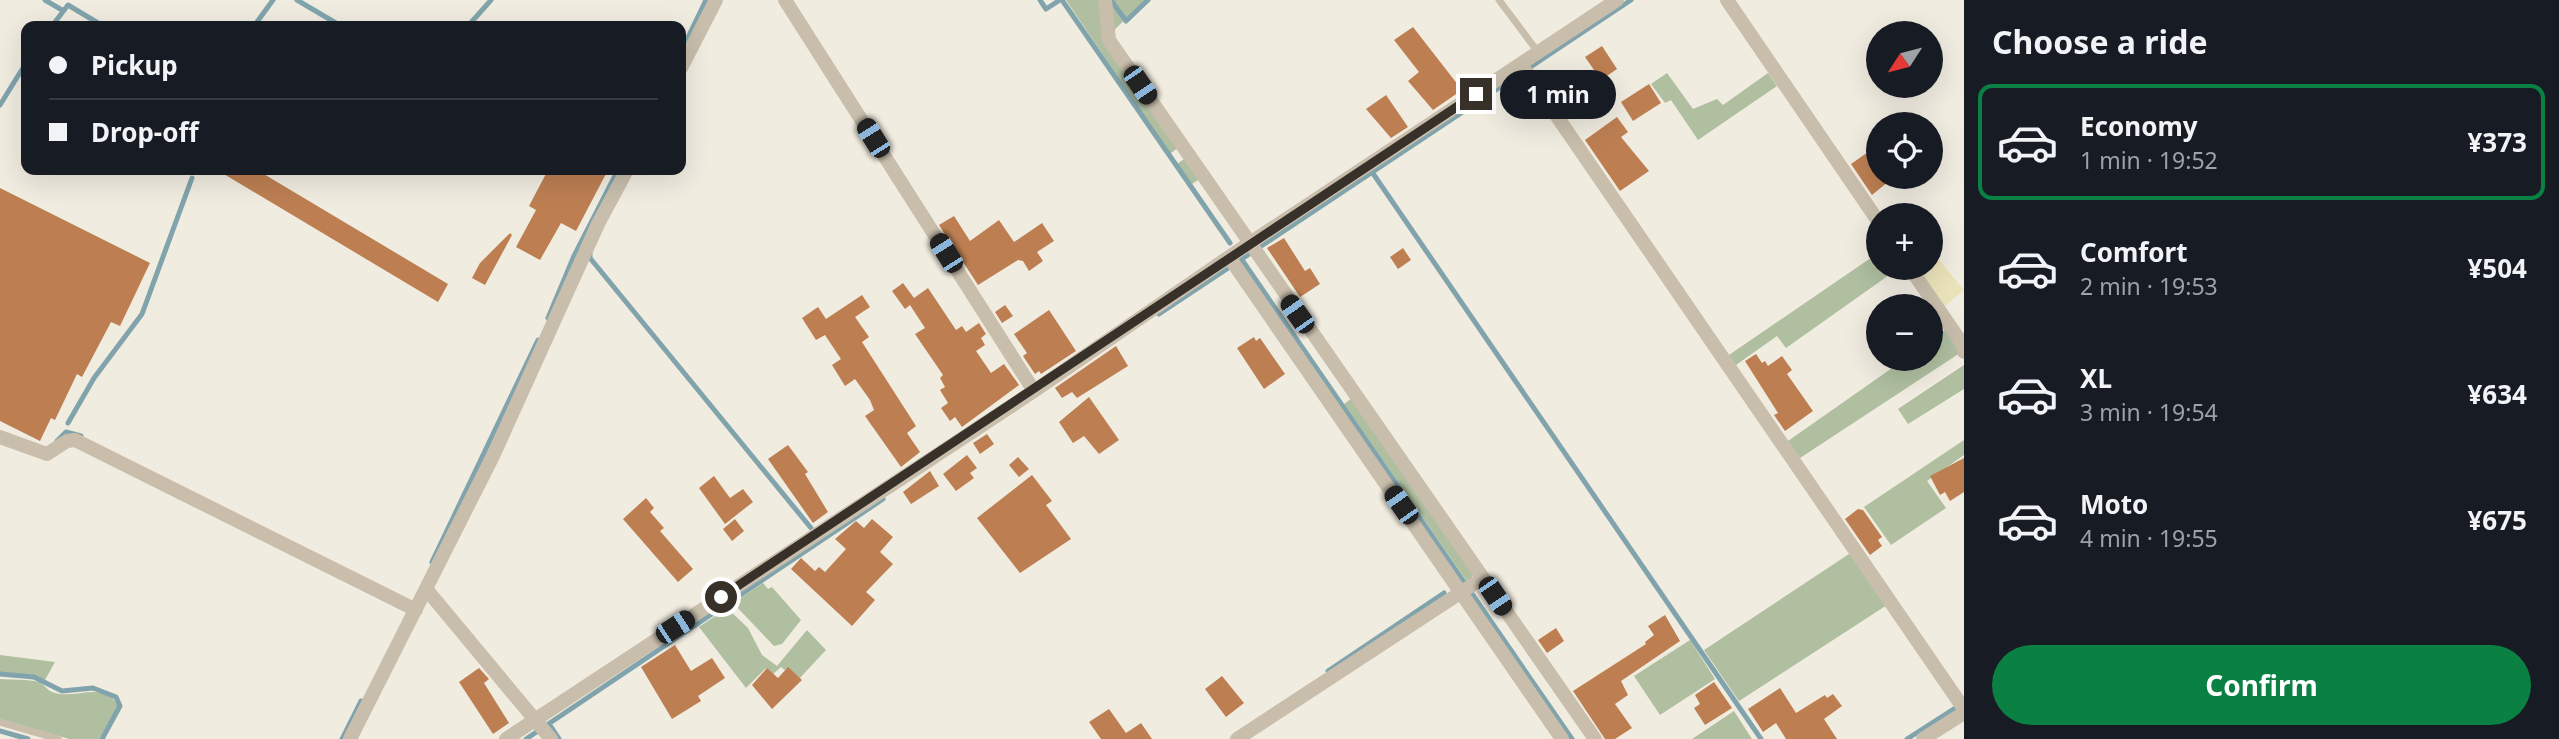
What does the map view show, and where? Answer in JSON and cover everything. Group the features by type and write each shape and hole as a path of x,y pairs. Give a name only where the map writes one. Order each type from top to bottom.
{"street":[{"path":"686,58 716,0"},
{"path":"785,0 1034,391"},
{"path":"1105,0 1109,40 1253,248 1470,586 1562,739"},
{"path":"506,739 543,728 1034,391 1524,68 1538,52 1617,0"},
{"path":"1727,0 1866,203"},
{"path":"1524,68 1962,708 1923,739"},
{"path":"350,739 412,608 427,590 546,345 598,224 624,175"},
{"path":"1233,262 1470,586 1595,739"},
{"path":"1918,280 1963,345 1964,352"},
{"path":"0,436 47,454 67,441 75,440 412,608"},
{"path":"1237,739 1470,586"},
{"path":"427,590 543,728"}],"lane":[{"path":"1499,0 1538,52"},
{"path":"0,722 58,739"}],"green space":[{"path":"1066,0 1145,0 1104,40 1180,146 1170,154"},
{"path":"1667,73 1693,109 1717,99 1723,105 1768,73 1777,86 1698,140 1671,100 1665,103 1651,84"},
{"path":"1187,157 1201,178 1192,184 1177,164"},
{"path":"1866,261 1866,280 1882,280 1786,348 1777,336 1736,365 1729,355"},
{"path":"1945,330 1960,353 1943,364"},
{"path":"1964,365 1964,389 1908,424 1898,409"},
{"path":"1888,371 1933,371 1800,458 1788,441"},
{"path":"1352,398 1474,574 1468,583 1344,404"},
{"path":"1964,440 1964,455 1927,481 1946,508 1891,545 1864,507"},
{"path":"1852,552 1887,605 1739,701 1704,650"},
{"path":"763,583 768,589 772,587 801,620 782,644 774,646 733,603"},
{"path":"727,608 748,628 762,655 777,666 807,630 826,650 798,680 781,667 772,675 766,668 746,688 699,627"},
{"path":"1690,640 1715,679 1660,715 1634,676"},
{"path":"0,655 55,662 45,680 34,675 0,672"},
{"path":"0,679 39,682 50,691 60,694 97,692 112,698 118,706 99,739 69,739 0,719"},
{"path":"1734,711 1752,739 1692,739"}],"sand":[{"path":"1943,265 1964,290 1943,307 1943,294 1934,294 1924,280 1943,280"}],"building":[{"path":"1413,27 1462,90 1433,110 1408,81 1419,72 1394,40"},
{"path":"1602,46 1617,69 1601,80 1585,57"},
{"path":"1649,84 1661,103 1633,121 1621,102"},
{"path":"1386,95 1408,127 1391,138 1366,109"},
{"path":"1617,117 1628,132 1621,137 1649,171 1620,191 1585,140"},
{"path":"1866,154 1866,186 1851,164"},
{"path":"225,175 265,175 448,284 438,302"},
{"path":"545,175 605,175 576,231 561,223 540,260 516,247 536,210 529,206"},
{"path":"0,188 150,263 120,326 111,322 82,377 77,374 55,420 51,418 40,441 0,421"},
{"path":"1868,189 1879,189 1872,195"},
{"path":"954,216 970,241 999,220 1014,242 1042,223 1054,241 1037,252 1043,261 1029,271 1023,261 1018,260 978,285 939,225"},
{"path":"510,233 512,235 485,285 472,278 480,263"},
{"path":"1284,238 1305,271 1310,268 1320,284 1300,297 1267,248"},
{"path":"1403,248 1411,260 1398,269 1390,257"},
{"path":"903,283 914,298 928,288 956,330 962,326 966,332 979,323 986,334 981,338 985,345 976,351 991,373 1004,364 1019,385 962,427 955,417 950,421 941,408 948,403 940,390 945,387 940,378 943,375 915,334 925,328 910,305 905,309 892,291"},
{"path":"862,295 870,307 855,317 869,337 862,342 916,426 907,433 920,452 901,467 865,416 874,410 870,400 855,379 845,386 832,365 841,359 825,335 816,340 802,318 818,307 826,319"},
{"path":"1005,305 1013,316 1002,323 995,312"},
{"path":"1049,310 1076,351 1041,374 1039,371 1035,374 1023,356 1027,353 1014,334"},
{"path":"1254,337 1256,341 1260,338 1285,374 1264,389 1237,348"},
{"path":"1116,346 1128,366 1077,398 1072,392 1062,398 1055,388"},
{"path":"1756,354 1762,363 1765,361 1768,366 1782,356 1792,370 1787,374 1813,411 1785,431 1774,415 1778,413 1745,361"},
{"path":"1089,397 1119,440 1099,454 1084,436 1073,443 1059,422"},
{"path":"987,434 994,444 980,454 973,443"},
{"path":"788,445 808,472 805,474 828,512 813,523 768,459"},
{"path":"967,455 977,468 970,473 974,478 956,491 943,474"},
{"path":"1018,457 1029,469 1019,477 1009,465"},
{"path":"1964,458 1964,492 1950,501 1945,492 1940,495 1930,476"},
{"path":"930,471 939,486 911,504 903,492"},
{"path":"1032,475 1052,501 1046,505 1071,539 1020,573 977,518"},
{"path":"714,476 730,498 743,489 753,502 725,524 699,488"},
{"path":"646,498 654,508 650,512 664,528 660,531 693,569 678,582 623,519"},
{"path":"1858,509 1863,510 1882,537 1878,540 1882,546 1870,555 1845,519"},
{"path":"735,519 744,531 732,541 723,529"},
{"path":"872,519 893,537 880,552 893,564 866,592 875,600 852,626 791,569 801,558 815,571 819,567 825,572 846,549 835,539 856,521 864,528"},
{"path":"1665,615 1680,641 1621,681 1628,695 1615,704 1632,728 1615,739 1605,739 1573,691 1646,644 1654,635 1648,626"},
{"path":"1556,628 1564,641 1547,653 1538,640"},
{"path":"675,645 691,671 712,658 725,678 698,696 701,701 672,719 641,667"},
{"path":"788,667 802,680 772,709 752,685 767,668 778,678"},
{"path":"479,668 489,679 484,683 509,723 493,734 459,682"},
{"path":"1222,676 1244,703 1226,717 1205,689"},
{"path":"1714,682 1732,708 1705,725 1694,708 1700,704 1695,695"},
{"path":"1780,688 1796,713 1825,695 1827,698 1833,694 1842,706 1824,719 1837,739 1786,739 1776,723 1763,732 1748,709"},
{"path":"1109,709 1126,733 1141,723 1152,739 1101,739 1089,722"}],"waterway":[{"path":"45,0 62,10"},
{"path":"258,21 273,0"},
{"path":"297,0 333,21"},
{"path":"472,21 491,0"},
{"path":"686,42 706,0"},
{"path":"1040,0 1046,9 1060,0"},
{"path":"1062,0 1230,243"},
{"path":"1111,0 1126,21 1148,0"},
{"path":"1159,314 1631,0"},
{"path":"56,21 68,5 95,21"},
{"path":"0,105 21,71"},
{"path":"1372,172 1761,739"},
{"path":"548,318 574,256 615,175"},
{"path":"68,423 94,378 142,314 192,178"},
{"path":"590,254 590,258 811,528"},
{"path":"1240,257 1572,739"},
{"path":"432,562 538,340"},
{"path":"57,441 66,432 81,436"},
{"path":"526,739 883,499"},
{"path":"1328,671 1444,593"},
{"path":"0,674 34,677 62,691 93,688 116,697 120,706 102,739"},
{"path":"342,739 361,701"},
{"path":"1907,739 1960,705"},
{"path":"549,724 559,739"},
{"path":"0,731 28,739"}],"route":[{"path":"721,597 1034,391 1229,257 1476,94"}]}
